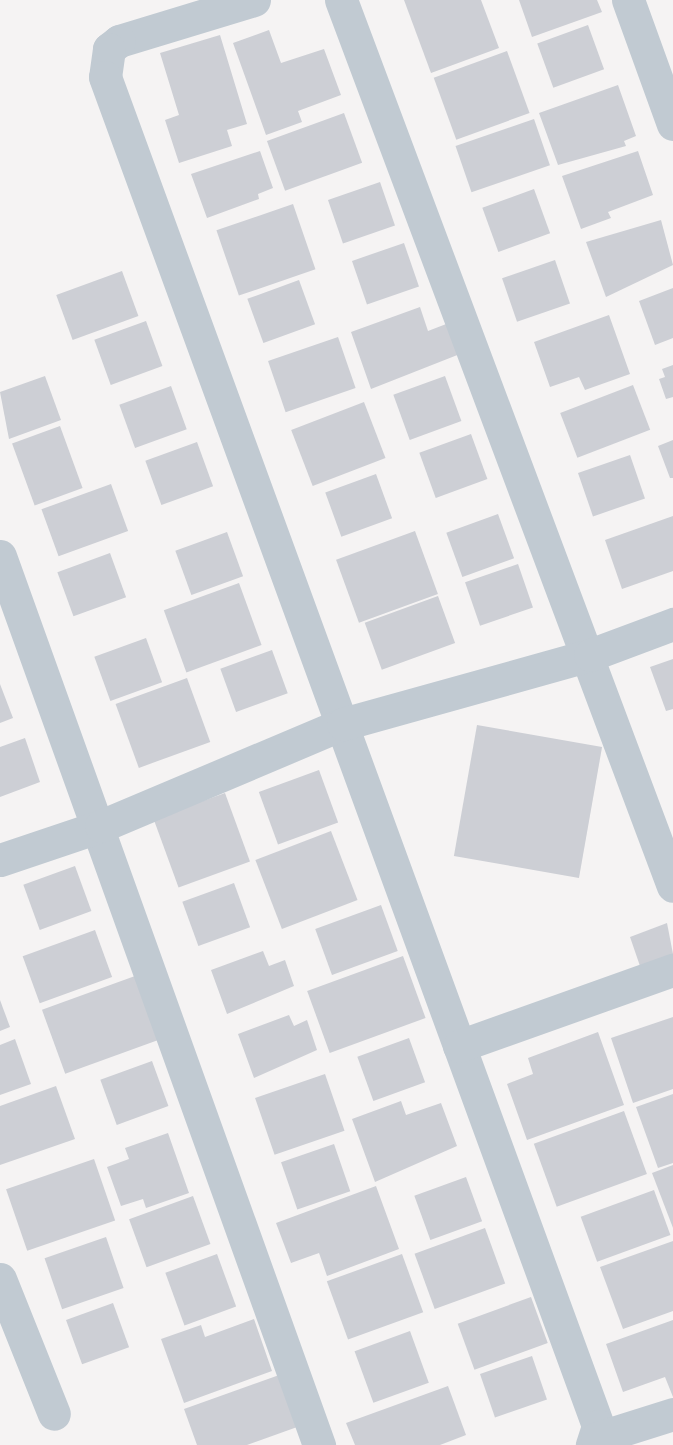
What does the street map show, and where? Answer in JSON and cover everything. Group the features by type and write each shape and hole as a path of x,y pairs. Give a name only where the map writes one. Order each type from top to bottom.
{"street":[{"path":"254,0 119,41 109,49 105,76 344,724 598,1426 595,1441"},
{"path":"341,0 590,655 673,886"},
{"path":"628,0 673,124"},
{"path":"0,556 101,826 319,1445"},
{"path":"0,860 101,826 344,724 590,655 673,624"},
{"path":"459,1046 673,970"},
{"path":"0,1279 54,1414"},
{"path":"595,1441 673,1414"}],"building":[{"path":"404,0 481,0 499,48 431,73"},
{"path":"519,0 597,0 602,12 532,37"},
{"path":"588,25 604,69 553,88 537,43"},
{"path":"269,30 281,63 324,49 341,95 298,111 302,122 266,135 233,43"},
{"path":"220,35 247,124 227,130 232,146 179,163 165,120 179,115 160,53"},
{"path":"507,51 530,113 456,140 434,78"},
{"path":"618,85 636,136 624,141 626,146 558,165 539,113"},
{"path":"344,113 362,163 285,191 267,141"},
{"path":"534,119 550,165 471,192 456,146"},
{"path":"260,151 273,188 258,194 259,199 207,218 191,174"},
{"path":"638,151 653,195 608,212 611,218 581,229 562,176"},
{"path":"380,182 395,225 343,243 328,200"},
{"path":"534,189 550,233 498,252 482,208"},
{"path":"293,204 315,269 239,296 216,230"},
{"path":"661,220 673,265 606,297 586,242"},
{"path":"404,243 419,286 367,304 352,261"},
{"path":"555,260 570,303 517,322 502,278"},
{"path":"122,271 138,316 73,340 56,295"},
{"path":"299,280 315,324 263,343 247,299"},
{"path":"673,288 673,338 655,345 639,301"},
{"path":"420,307 428,331 454,321 465,352 371,389 351,332"},
{"path":"609,315 630,374 585,390 579,377 550,387 534,342"},
{"path":"146,321 162,366 111,385 94,340"},
{"path":"338,337 356,388 286,412 268,361"},
{"path":"673,365 673,397 666,399 659,379 665,377 662,369"},
{"path":"45,376 61,420 9,439 0,392"},
{"path":"445,376 461,421 410,440 393,395"},
{"path":"633,385 650,430 577,458 560,413"},
{"path":"171,386 187,429 135,448 119,405"},
{"path":"364,402 386,458 313,486 291,430"},
{"path":"60,426 83,488 35,505 12,443"},
{"path":"471,434 487,479 436,498 419,453"},
{"path":"673,440 673,478 670,478 658,446"},
{"path":"197,442 213,486 161,505 145,461"},
{"path":"630,455 645,498 593,516 578,473"},
{"path":"376,474 392,518 341,537 325,492"},
{"path":"111,484 128,531 59,556 41,509"},
{"path":"498,514 514,558 462,577 446,533"},
{"path":"673,516 673,571 622,589 605,540"},
{"path":"415,531 438,594 359,623 336,560"},
{"path":"227,532 243,576 191,595 175,551"},
{"path":"110,553 126,597 73,616 57,572"},
{"path":"518,564 533,607 480,626 465,582"},
{"path":"239,583 262,645 186,672 164,610"},
{"path":"438,596 455,643 382,670 365,623"},
{"path":"146,638 162,682 110,701 94,657"},
{"path":"272,650 288,693 236,712 220,669"},
{"path":"673,659 673,709 666,711 650,667"},
{"path":"187,678 210,742 139,768 116,704"},
{"path":"0,684 13,718 0,723"},
{"path":"477,725 602,747 579,878 454,856"},
{"path":"25,738 40,782 0,797 0,747"},
{"path":"319,770 338,823 278,845 259,792"},
{"path":"225,793 250,862 179,888 154,819"},
{"path":"331,831 358,900 282,929 255,860"},
{"path":"75,866 91,911 40,930 23,885"},
{"path":"234,883 250,927 198,946 182,902"},
{"path":"381,905 398,951 332,975 315,929"},
{"path":"667,923 673,954 640,966 630,937"},
{"path":"95,930 112,977 40,1003 23,956"},
{"path":"263,951 269,966 285,960 294,986 227,1014 211,970"},
{"path":"403,956 426,1018 330,1053 307,991"},
{"path":"135,976 158,1040 65,1074 42,1010"},
{"path":"0,1000 10,1027 0,1031"},
{"path":"289,1015 294,1026 307,1020 317,1050 254,1078 238,1034"},
{"path":"673,1017 673,1089 633,1103 611,1038"},
{"path":"598,1032 624,1105 527,1140 507,1084 533,1074 528,1058"},
{"path":"409,1038 425,1082 373,1101 357,1057"},
{"path":"15,1039 31,1084 0,1095 0,1045"},
{"path":"152,1061 168,1106 117,1125 100,1080"},
{"path":"325,1074 345,1131 275,1155 255,1098"},
{"path":"56,1086 75,1139 0,1165 0,1106"},
{"path":"673,1094 673,1163 658,1168 636,1107"},
{"path":"401,1101 406,1115 441,1103 457,1146 375,1182 352,1119"},
{"path":"624,1111 647,1174 557,1207 534,1144"},
{"path":"168,1133 189,1193 146,1208 143,1199 121,1206 107,1167 129,1159 125,1148"},
{"path":"334,1144 350,1191 297,1210 281,1162"},
{"path":"94,1159 115,1220 27,1251 6,1189"},
{"path":"673,1165 673,1228 652,1173"},
{"path":"466,1177 482,1221 430,1240 414,1196"},
{"path":"376,1186 399,1249 327,1276 319,1253 291,1263 276,1223"},
{"path":"654,1190 670,1235 597,1262 581,1217"},
{"path":"193,1196 210,1244 147,1267 129,1219"},
{"path":"485,1228 505,1283 435,1309 415,1254"},
{"path":"106,1237 124,1288 62,1309 45,1258"},
{"path":"673,1241 673,1311 623,1329 600,1267"},
{"path":"217,1254 236,1307 184,1325 165,1273"},
{"path":"402,1254 423,1312 348,1340 327,1281"},
{"path":"531,1297 548,1343 474,1370 458,1324"},
{"path":"113,1303 129,1347 82,1364 66,1320"},
{"path":"254,1319 272,1371 184,1403 161,1339 201,1325 205,1337"},
{"path":"673,1320 673,1397 665,1377 623,1392 606,1344"},
{"path":"410,1331 429,1383 373,1403 355,1351"},
{"path":"532,1356 547,1399 495,1417 480,1374"},
{"path":"282,1374 300,1426 247,1445 197,1445 184,1409"},
{"path":"448,1386 466,1435 440,1445 355,1445 346,1423"}]}
